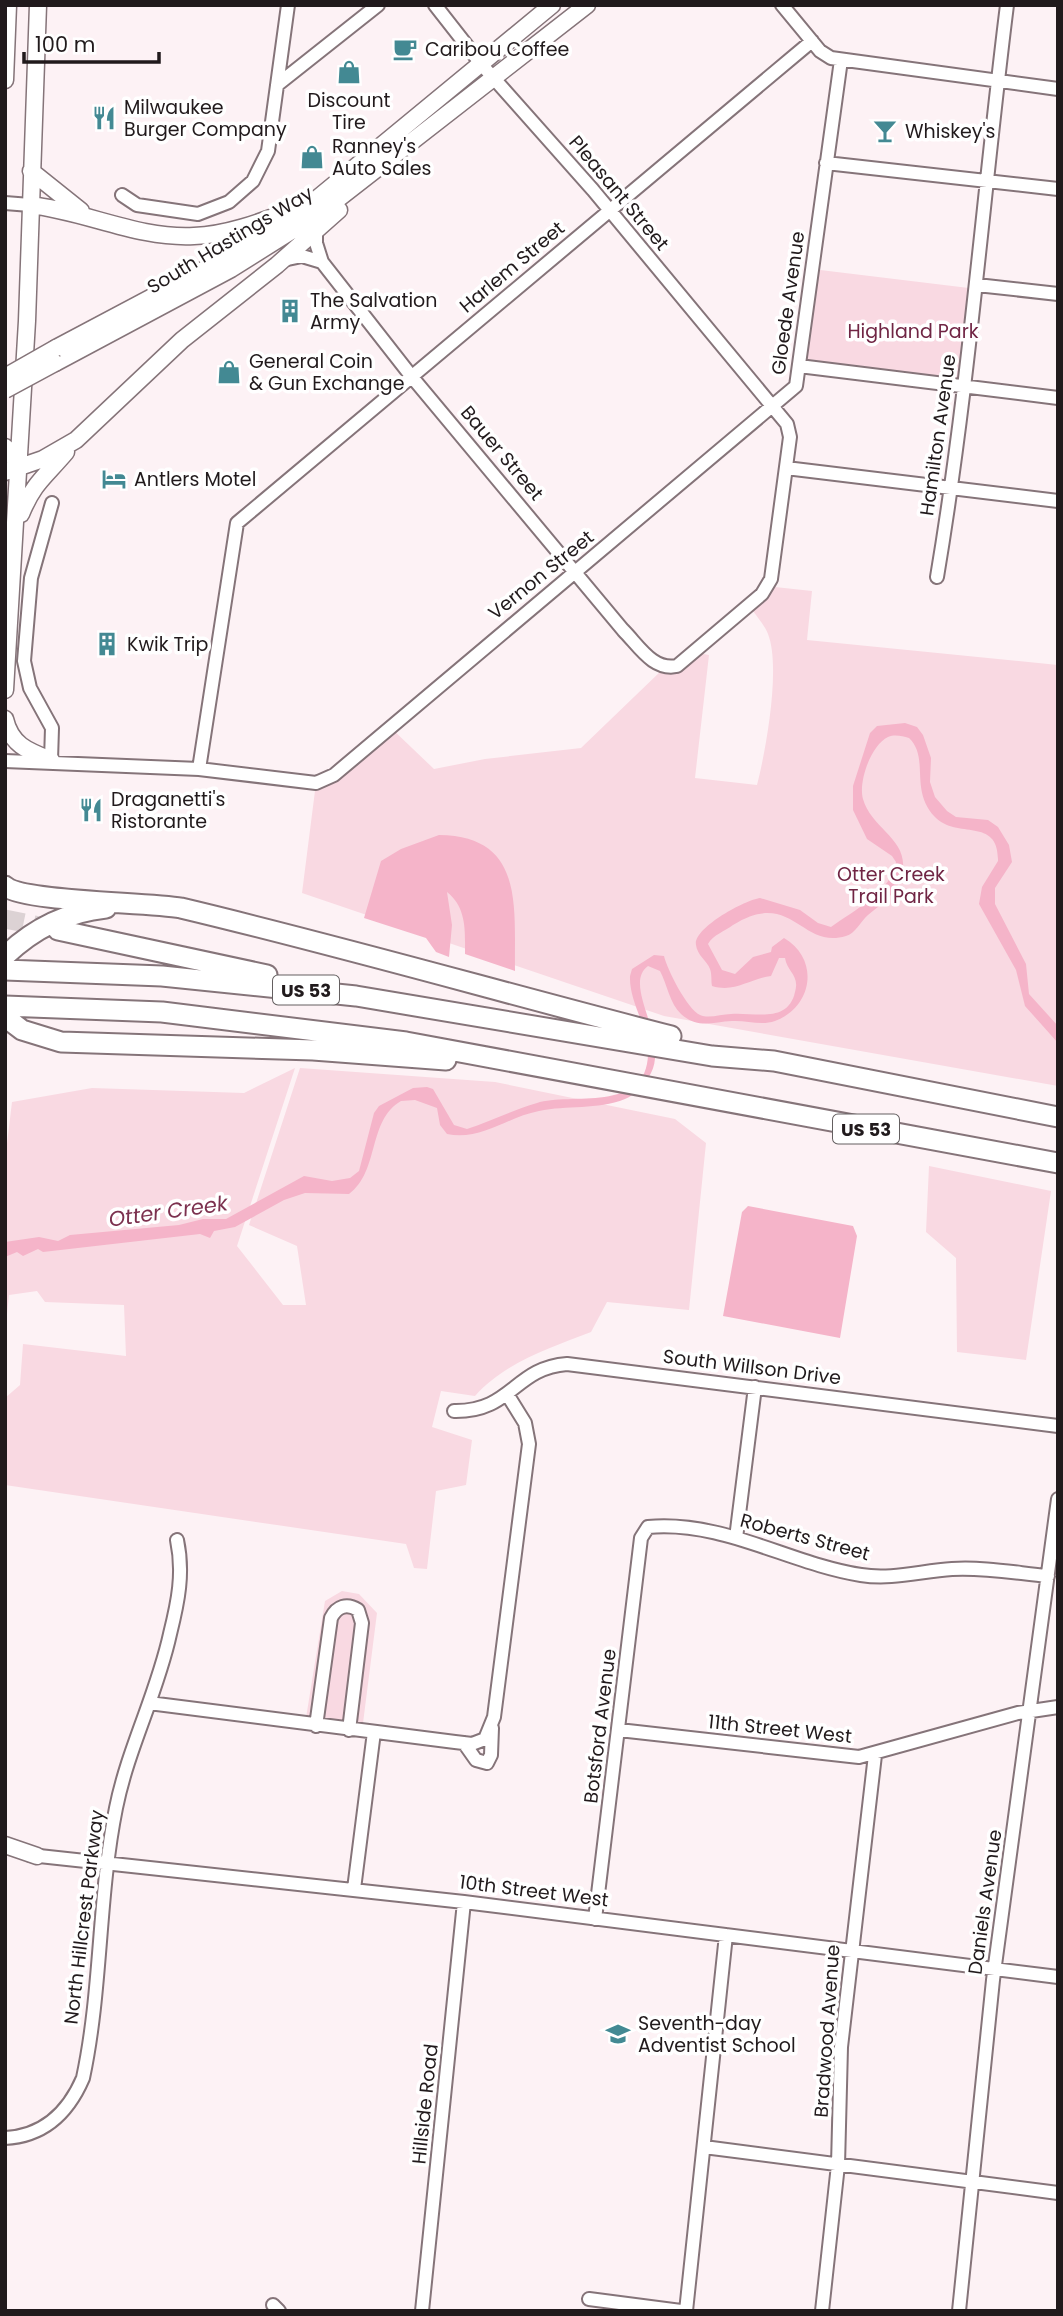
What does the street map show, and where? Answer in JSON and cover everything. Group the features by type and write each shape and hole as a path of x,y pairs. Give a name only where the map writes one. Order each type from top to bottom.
{"highway":[{"path":"5,886 26,896 143,902 205,914 414,966 605,1028"},
{"path":"9,952 44,926 93,909 140,908 205,914"},
{"path":"58,930 356,996"},
{"name":"US 53","path":"5,970 162,976 356,996 605,1028 715,1052 774,1061 1058,1117"},
{"name":"US 53","path":"11,1021 93,1008 224,1018 406,1042 1058,1163"},
{"path":"11,1021 61,1042 367,1054 568,1073"}],"main road":[{"path":"5,80 8,5"},
{"path":"5,690 16,530 12,469 30,205 38,5"},
{"path":"30,205 86,215 152,233 192,237 232,230 313,202 552,5"},
{"name":"South Hastings Way","path":"5,377 55,356 249,258 377,171 587,5"},
{"path":"31,171 86,215"},
{"path":"16,530 37,480 46,476 76,440 182,340 316,231 377,171"},
{"name":"South Hastings Way","path":"5,390 55,356 222,260 313,202"},
{"path":"12,469 43,459 76,440"},
{"path":"5,447 12,469"},
{"path":"5,719 9,733 19,746 51,760"},
{"path":"5,1845 37,1856"}],"street":[{"path":"122,195 137,205 198,214 229,202 253,181 268,151 288,5"},
{"path":"277,86 378,5"},
{"name":"Pleasant Street","path":"435,5 482,65 610,210 774,406"},
{"path":"782,5 820,51 841,60 1058,89"},
{"name":"Hamilton Avenue","path":"937,577 965,386 1007,5"},
{"name":"Harlem Street","path":"199,769 237,523 812,41"},
{"name":"Gloede Avenue","path":"774,406 794,390 799,366 841,60"},
{"path":"826,163 1058,189"},
{"path":"5,203 30,205"},
{"name":"Bauer Street","path":"316,231 315,240 322,262 412,377 623,630 657,665 667,668 677,666 762,594 771,579 786,468"},
{"path":"282,260 302,256 322,262"},
{"path":"977,285 1058,294"},
{"path":"799,366 1058,398"},
{"path":"774,406 790,430 786,468 1058,501"},
{"name":"Vernon Street","path":"199,769 316,783 334,775 774,406"},
{"path":"51,760 52,728 30,688 24,661 31,578 52,503"},
{"path":"5,761 51,760 199,769"},
{"name":"South Willson Drive","path":"454,1411 481,1410 533,1373 567,1364 1058,1426"},
{"path":"736,1538 755,1387"},
{"path":"464,1743 476,1760 487,1763 491,1755 492,1728 529,1444 526,1423 507,1394"},
{"name":"Daniels Avenue","path":"959,2311 995,1969 1058,1499"},
{"name":"Roberts Street","path":"641,1538 648,1527 670,1525 736,1538 812,1563 863,1576 979,1569 1048,1576"},
{"name":"Botsford Avenue","path":"595,1919 641,1538"},
{"name":"North Hillcrest Parkway","path":"5,2138 27,2135 54,2121 71,2103 83,2078 107,1862 120,1789 149,1703 177,1604 182,1561 177,1540"},
{"path":"316,1727 331,1618 338,1608 345,1606 358,1610 362,1623 349,1730"},
{"path":"149,1703 316,1727 464,1743 482,1741 492,1728"},
{"name":"11th Street West","path":"619,1730 840,1756 876,1755 1030,1710 1058,1707"},
{"path":"354,1889 374,1732"},
{"name":"Bradwood Avenue","path":"822,2311 838,2165 841,2047 876,1755"},
{"name":"10th Street West","path":"5,1853 354,1889 1058,1977"},
{"name":"Hillside Road","path":"422,2311 464,1902"},
{"path":"686,2311 726,1935"},
{"path":"704,2147 1058,2193"},
{"path":"589,2299 681,2311"}],"green space":[{"name":"Highland Park","path":"812,269 977,289 965,386 799,366"},
{"name":"Otter Creek Trail Park","path":"775,587 812,591 807,640 1058,665 1058,1086 664,1016 302,893 316,783 390,727 434,769 485,759 581,748 662,670 698,653 709,655 695,778 757,785 768,731 773,667 768,634 753,611"},
{"path":"295,1068 237,1246 283,1305 306,1305 297,1246 249,1225 300,1068 495,1082 675,1119 706,1143 689,1310 607,1302 591,1332 514,1365 475,1396 441,1391 432,1427 472,1440 466,1485 436,1491 427,1569 414,1568 406,1544 5,1485 5,1398 20,1385 23,1344 126,1356 124,1305 45,1302 37,1291 9,1295 5,1333 5,1160 12,1102 92,1088 244,1093"},
{"path":"929,1166 1051,1191 1026,1360 957,1352 956,1258 926,1232"},
{"path":"342,1591 359,1594 377,1613 362,1731 305,1724 325,1601"}],"shaded area":[{"path":"905,723 917,727 923,735 931,758 930,782 935,797 956,817 988,820 998,827 1009,845 1012,862 995,888 995,904 1026,964 1029,994 1058,1026 1058,1043 1025,1006 1016,970 979,904 982,887 998,861 992,838 984,833 944,824 935,817 923,796 915,746 909,738 891,736 882,741 871,756 864,774 862,792 868,810 902,855 900,880 891,895 846,936 831,938 818,935 783,916 769,913 753,915 733,925 708,944 722,970 735,974 753,957 771,952 772,947 784,938 796,947 807,970 807,982 804,994 788,1014 764,1023 693,1022 677,1010 660,971 648,966 641,975 640,986 651,1028 655,1059 646,1081 625,1099 604,1105 539,1111 483,1131 459,1135 447,1134 440,1125 437,1108 415,1100 401,1101 390,1110 383,1121 365,1173 349,1194 305,1193 284,1200 235,1227 214,1231 210,1238 200,1234 43,1252 38,1249 23,1256 17,1252 5,1257 5,1242 39,1237 58,1241 70,1235 179,1225 203,1219 226,1219 304,1176 332,1181 350,1178 359,1171 374,1113 379,1106 413,1088 433,1089 454,1125 467,1129 537,1103 621,1093 635,1085 644,1073 648,1054 630,976 632,969 654,955 664,956 673,979 700,1015 707,1017 769,1014 785,1009 795,992 796,981 785,958 779,958 771,976 735,987 720,988 712,986 710,969 697,949 697,938 721,916 760,898 800,910 818,923 831,927 879,891 893,872 896,862 892,856 867,839 853,810 853,786 870,733 877,726"},
{"path":"439,835 467,839 487,848 501,862 509,879 513,900 515,971 465,954 465,928 461,913 454,898 447,892 452,925 449,957 436,952 426,938 364,918 381,861 401,849"},
{"path":"748,1206 853,1226 857,1236 840,1338 723,1316 742,1212"}],"tunnel":[{"path":"5,919 54,929"}],"place":[{"name":"Caribou Coffee","path":"405,49"},
{"name":"Discount Tire","path":"349,72"},
{"name":"Milwaukee Burger Company","path":"104,118"},
{"name":"Whiskey's","path":"885,131"},
{"name":"Ranney's Auto Sales","path":"312,157"},
{"name":"The Salvation Army","path":"290,311"},
{"name":"General Coin & Gun Exchange","path":"229,372"},
{"name":"Antlers Motel","path":"114,479"},
{"name":"Kwik Trip","path":"107,644"},
{"name":"Draganetti's Ristorante","path":"91,810"},
{"name":"Seventh-day Adventist School","path":"618,2034"}],"water label":[{"name":"Otter Creek","path":"168,1211"}]}
